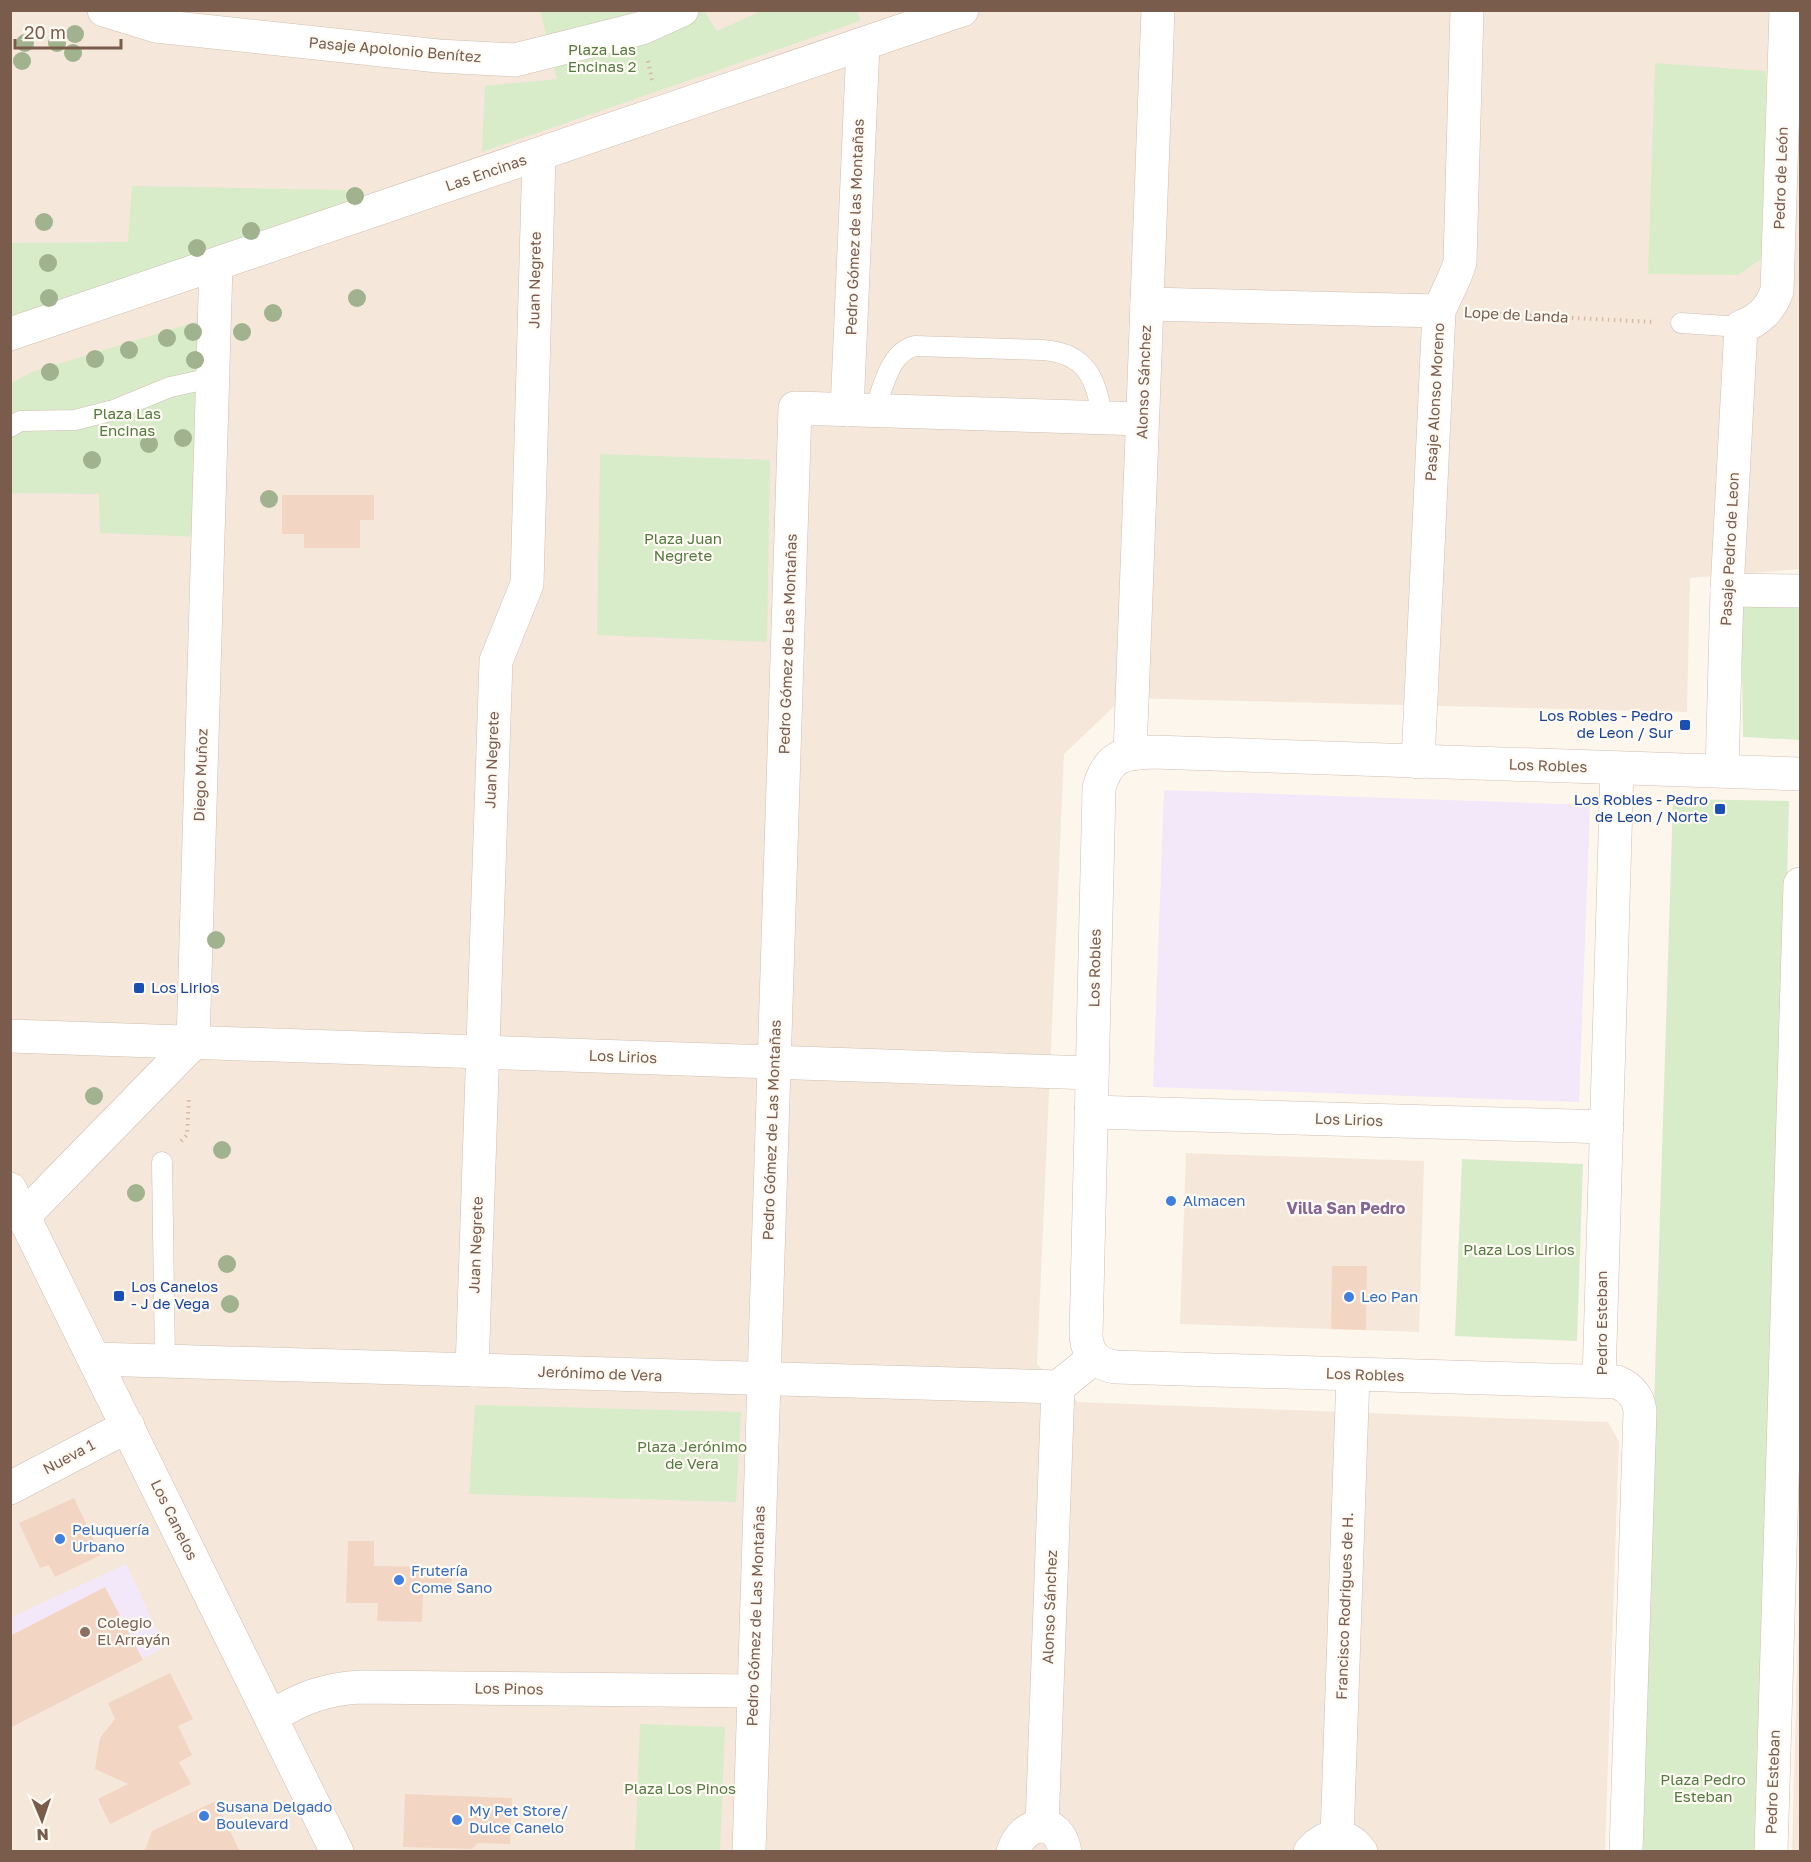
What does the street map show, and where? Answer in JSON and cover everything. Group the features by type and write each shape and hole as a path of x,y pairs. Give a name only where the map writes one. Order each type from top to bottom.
{"street":[{"name":"Pasaje Apolonio Benítez","path":"104,10 156,26 438,57 515,60 642,28 682,10"},
{"name":"Las Encinas","path":"10,334 962,10"},
{"name":"Alonso Sánchez","path":"1130,754 1158,10"},
{"name":"Pasaje Alonso Moreno","path":"1418,762 1439,311 1447,291 1454,282 1460,262 1467,10"},
{"name":"Pedro de León","path":"1741,327 1754,322 1766,312 1777,291 1790,187 1786,10"},
{"name":"Pedro Gómez de las Montañas","path":"861,411 863,45"},
{"name":"Juan Negrete","path":"472,1371 495,661 527,584 538,155"},
{"name":"Diego Muñoz","path":"193,1043 216,265"},
{"path":"1147,304 1439,311"},
{"path":"10,359 42,324"},
{"name":"Pasaje Pedro de Leon","path":"1722,771 1727,590 1741,327"},
{"name":"Pedro Gómez de Las Montañas","path":"749,1851 795,408 861,411"},
{"path":"861,411 1142,419"},
{"path":"1727,590 1800,591"},
{"name":"Los Robles","path":"1599,1381 1116,1367 1107,1366 1094,1358 1087,1345 1086,1337 1099,788 1103,774 1109,764 1118,757 1130,754 1165,753 1800,774"},
{"name":"Pedro Esteban","path":"1617,768 1599,1381 1617,1382 1627,1386 1635,1394 1640,1411 1626,1851"},
{"name":"Pedro Esteban","path":"1771,1851 1792,1410 1800,884"},
{"name":"Los Lirios","path":"10,1036 1092,1073"},
{"path":"17,1203 193,1043"},
{"name":"Los Lirios","path":"1091,1112 1607,1127"},
{"name":"Los Canelos","path":"17,1203 337,1851"},
{"path":"1058,1387 1094,1358"},
{"name":"Jerónimo de Vera","path":"95,1359 1058,1387"},
{"name":"Francisco Rodrigues de H.","path":"1336,1847 1353,1374"},
{"name":"Alonso Sánchez","path":"1042,1826 1058,1387"},
{"name":"Nueva 1","path":"10,1488 128,1426"},
{"name":"Los Pinos","path":"271,1717 291,1704 337,1688 754,1692"},
{"path":"1013,1851 1020,1836 1034,1827 1042,1826 1057,1832 1065,1851"}],"lane":[{"path":"1681,323 1741,327"},
{"path":"861,411 894,361 901,352 908,348 1043,350 1058,351 1082,364 1096,385 1102,418"},
{"path":"10,427 20,421 75,420 114,410 170,387 212,378"},
{"path":"162,1162 165,1361"}],"path":[{"name":"Lope de Landa","path":"1439,311 1681,323"},
{"path":"162,1162 187,1135 193,1043"}],"shaded area":[{"path":"11,11 1800,11 1800,569 1690,578 1687,712 1123,698 1064,754 1037,1364 1078,1402 1608,1422 1619,1442 1605,1851 11,1852"},
{"path":"1164,790 1590,805 1579,1102 1153,1087"},
{"path":"1186,1153 1424,1161 1419,1332 1180,1324"},
{"name":"Colegio El Arrayán","path":"126,1564 165,1647 11,1728 10,1618"},
{"path":"1800,1565 1800,1851 1792,1852 1792,1851"}],"green space":[{"name":"Plaza Las Encinas 2","path":"540,11 704,11 717,31 761,11 858,11 860,21 482,152 485,86 557,79"},
{"path":"1655,63 1766,71 1764,257 1738,275 1648,274"},
{"path":"132,186 346,190 345,206 11,320 10,243 128,242"},
{"name":"Plaza Las Encinas","path":"205,319 201,537 100,533 99,494 11,493 11,383 32,372"},
{"name":"Plaza Juan Negrete","path":"600,454 770,460 767,642 597,635"},
{"path":"1741,594 1800,596 1800,740 1743,737"},
{"name":"Plaza Pedro Esteban","path":"1673,799 1789,801 1763,1851 1640,1852"},
{"name":"Plaza Los Lirios","path":"1462,1159 1583,1164 1577,1341 1455,1336"},
{"name":"Plaza Jerónimo de Vera","path":"475,1405 741,1412 736,1502 469,1494"},
{"name":"Plaza Los Pinos","path":"640,1724 725,1727 720,1851 635,1851"}],"building":[{"path":"282,495 374,495 374,520 360,520 360,548 304,548 304,534 282,534"},
{"name":"Leo Pan","path":"1332,1266 1367,1266 1366,1330 1331,1329"},
{"name":"Peluquería Urbano","path":"74,1498 101,1555 55,1577 49,1565 40,1568 19,1523"},
{"name":"Frutería Come Sano","path":"348,1541 374,1541 374,1566 452,1567 451,1594 423,1593 422,1622 377,1621 378,1603 346,1603"},
{"name":"Colegio El Arrayán","path":"105,1587 143,1660 10,1728 10,1636"},
{"path":"170,1673 193,1719 178,1726 192,1755 179,1762 191,1784 110,1824 98,1799 128,1784 95,1769 100,1738 115,1719 108,1703"},
{"name":"My Pet Store/ Dulce Canelo","path":"405,1794 512,1798 510,1844 478,1843 472,1849 403,1847"},
{"name":"Susana Delgado Boulevard","path":"216,1801 240,1852 140,1852 146,1848 152,1831"}],"place":[{"name":"Los Robles - Pedro de Leon / Sur","path":"1685,725"},
{"name":"Los Robles - Pedro de Leon / Norte","path":"1720,809"},
{"name":"Los Lirios","path":"139,988"},
{"name":"Almacen","path":"1171,1201"},
{"name":"Los Canelos - J de Vega","path":"119,1296"},
{"name":"Leo Pan","path":"1349,1297"},
{"name":"Peluquería Urbano","path":"60,1539"},
{"name":"Frutería Come Sano","path":"399,1580"},
{"name":"Colegio El Arrayán","path":"85,1632"},
{"name":"Susana Delgado Boulevard","path":"204,1816"},
{"name":"My Pet Store/ Dulce Canelo","path":"457,1820"}],"district":[{"name":"Villa San Pedro","path":"1346,1208"}]}
